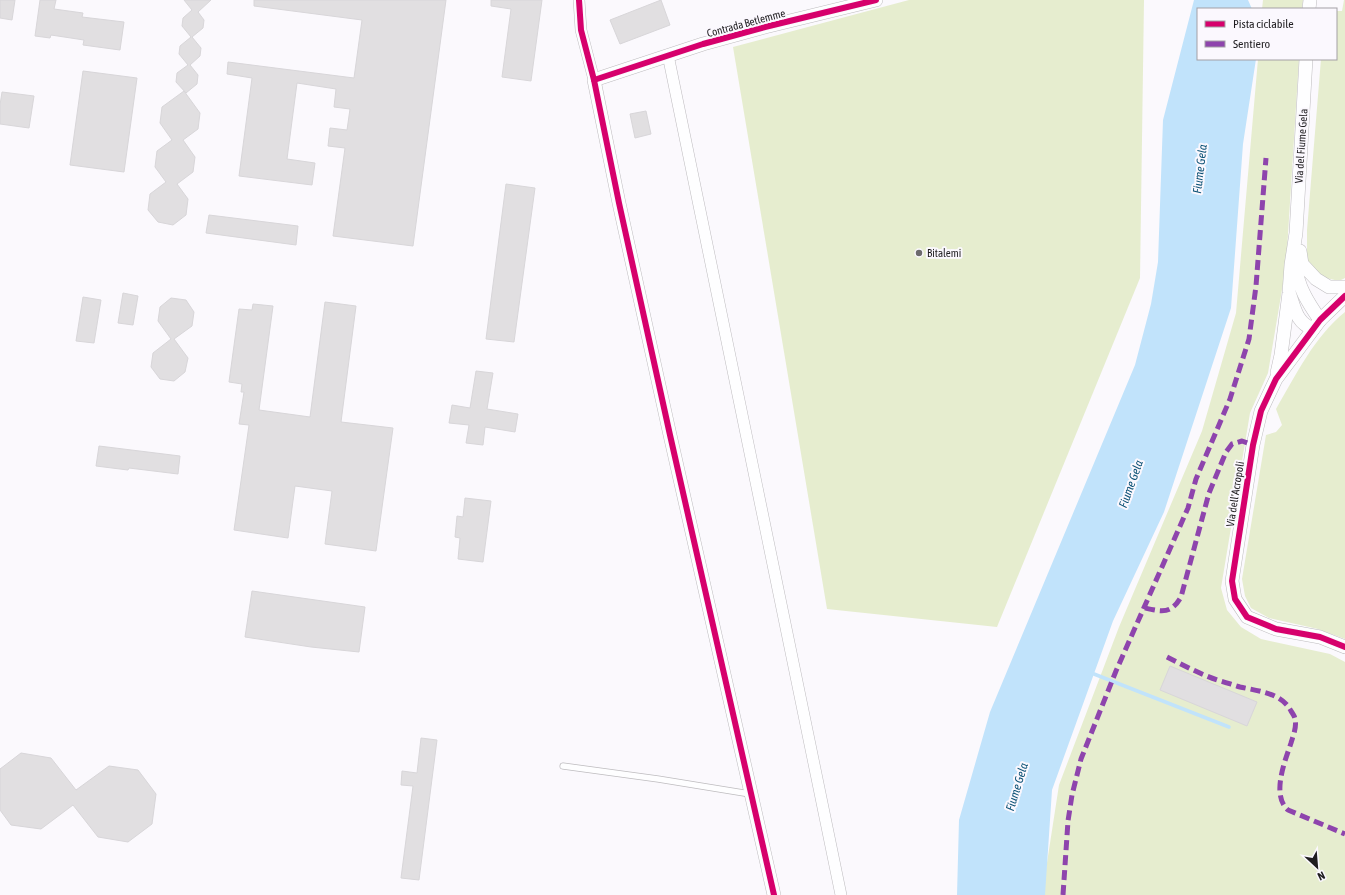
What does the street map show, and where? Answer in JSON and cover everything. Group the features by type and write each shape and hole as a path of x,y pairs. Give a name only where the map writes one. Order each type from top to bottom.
{"street":[{"path":"580,0 581,30 594,80 671,442 774,895"},
{"name":"Contrada Betlemme","path":"594,80 668,55 765,27 876,0"},
{"path":"668,55 841,895"},
{"name":"Via del Fiume Gela","path":"1296,234 1306,60"},
{"path":"1296,234 1302,264 1316,279 1329,287 1345,287"},
{"path":"1276,379 1281,355 1296,234"},
{"path":"1289,293 1299,319 1304,326 1316,324 1310,306 1298,282 1296,270 1296,234"},
{"name":"Via dell'Acropoli","path":"1345,296 1316,324 1276,379 1261,411 1253,445 1232,581 1235,599 1247,617 1276,629 1320,636 1345,647"}],"lane":[{"path":"563,766 658,779 750,794"}],"green space":[{"path":"909,0 1144,0 1140,278 997,627 827,609 733,47"},
{"path":"1263,0 1303,0 1302,8 1262,8"},
{"path":"1345,0 1345,278 1339,281 1326,278 1313,271 1307,259 1307,230 1321,60 1337,60 1337,11 1342,11"},
{"path":"1258,60 1299,60 1286,266 1268,373 1250,413 1221,588 1227,610 1241,627 1261,639 1330,654 1345,662 1345,895 1042,895 1059,785 1119,627 1202,431 1236,313"},
{"path":"1345,312 1345,639 1318,629 1269,618 1251,608 1245,596 1242,579 1266,435 1276,432 1282,425 1276,409 1306,357 1324,333"}],"water":[{"name":"Fiume Gela","path":"1194,0 1248,0 1252,8 1197,8 1197,60 1256,60 1243,144 1231,308 1164,512 1113,621 1052,790 1045,895 957,895 959,820 990,712 1135,365 1151,304 1158,262 1163,120"}],"building":[{"path":"0,0 15,0 12,20 0,18"},
{"path":"40,0 56,0 54,9 83,13 82,17 124,22 120,50 83,45 84,40 51,35 50,38 35,36"},
{"path":"184,0 211,0 198,12 204,20 203,28 192,37 201,48 200,56 190,65 198,75 197,84 186,93 176,82 177,73 188,65 179,54 180,46 191,37 182,26 183,18 192,10"},
{"path":"254,0 446,0 413,246 333,236 345,148 328,146 330,128 347,130 350,109 334,107 336,89 297,83 287,159 315,163 312,185 239,176 252,78 227,74 228,62 354,78 362,20 254,6"},
{"path":"491,0 542,0 531,81 502,77 511,9 491,6"},
{"path":"661,0 670,25 620,44 610,20"},
{"path":"83,71 137,78 124,172 70,165"},
{"path":"184,91 200,113 198,129 183,140 195,157 193,172 177,184 188,199 186,215 173,225 158,222 148,210 150,194 166,182 155,167 157,151 172,140 160,123 162,107"},
{"path":"2,92 34,96 29,128 0,124"},
{"path":"646,111 651,134 635,138 630,114"},
{"path":"506,184 535,188 514,342 486,339"},
{"path":"209,215 298,226 296,245 206,233"},
{"path":"123,293 138,296 133,325 118,323"},
{"path":"83,297 101,300 94,343 76,341"},
{"path":"171,298 186,300 194,312 192,326 174,339 188,358 185,372 174,381 160,379 151,367 153,353 171,339 158,321 160,307"},
{"path":"325,302 356,306 341,422 393,428 376,551 325,544 332,491 295,486 288,538 234,530 249,425 239,424 244,392 241,392 242,384 229,382 239,309 252,310 253,304 273,306 259,410 310,417"},
{"path":"476,371 493,373 487,409 518,414 515,432 485,427 483,445 466,443 469,425 449,423 452,405 470,408"},
{"path":"99,446 180,456 178,474 129,468 128,470 96,466"},
{"path":"465,498 491,501 483,562 458,559 460,538 455,537 457,516 463,517"},
{"path":"252,591 365,607 359,652 311,647 245,637"},
{"path":"1170,666 1257,702 1247,726 1160,690"},
{"path":"421,738 437,740 419,880 401,878 413,786 401,785 402,771 417,773"},
{"path":"21,753 51,758 76,790 109,766 138,770 156,794 152,824 128,842 98,837 73,805 41,829 11,825 0,810 0,769"}],"waterway":[{"path":"1094,674 1229,727"}],"marked path":[{"path":"1063,895 1068,821 1072,795 1081,759 1116,671 1188,508 1196,479 1230,399 1249,339 1256,286 1266,158"},
{"path":"1145,608 1162,611 1170,609 1181,597 1209,493 1226,452 1232,444 1242,441 1253,445"},
{"path":"1167,657 1217,680 1269,694 1282,700 1294,716 1296,725 1281,778 1280,796 1283,804 1288,810 1345,834"}],"cycle path":[{"path":"579,0 581,30 594,80 619,203 670,435 774,895"},
{"path":"594,80 703,44 876,0"},
{"path":"1345,296 1320,320 1276,379 1261,411 1253,445 1232,581 1235,599 1247,617 1276,629 1320,637 1345,647"}],"place":[{"name":"Bitalemi","path":"919,253"}]}
